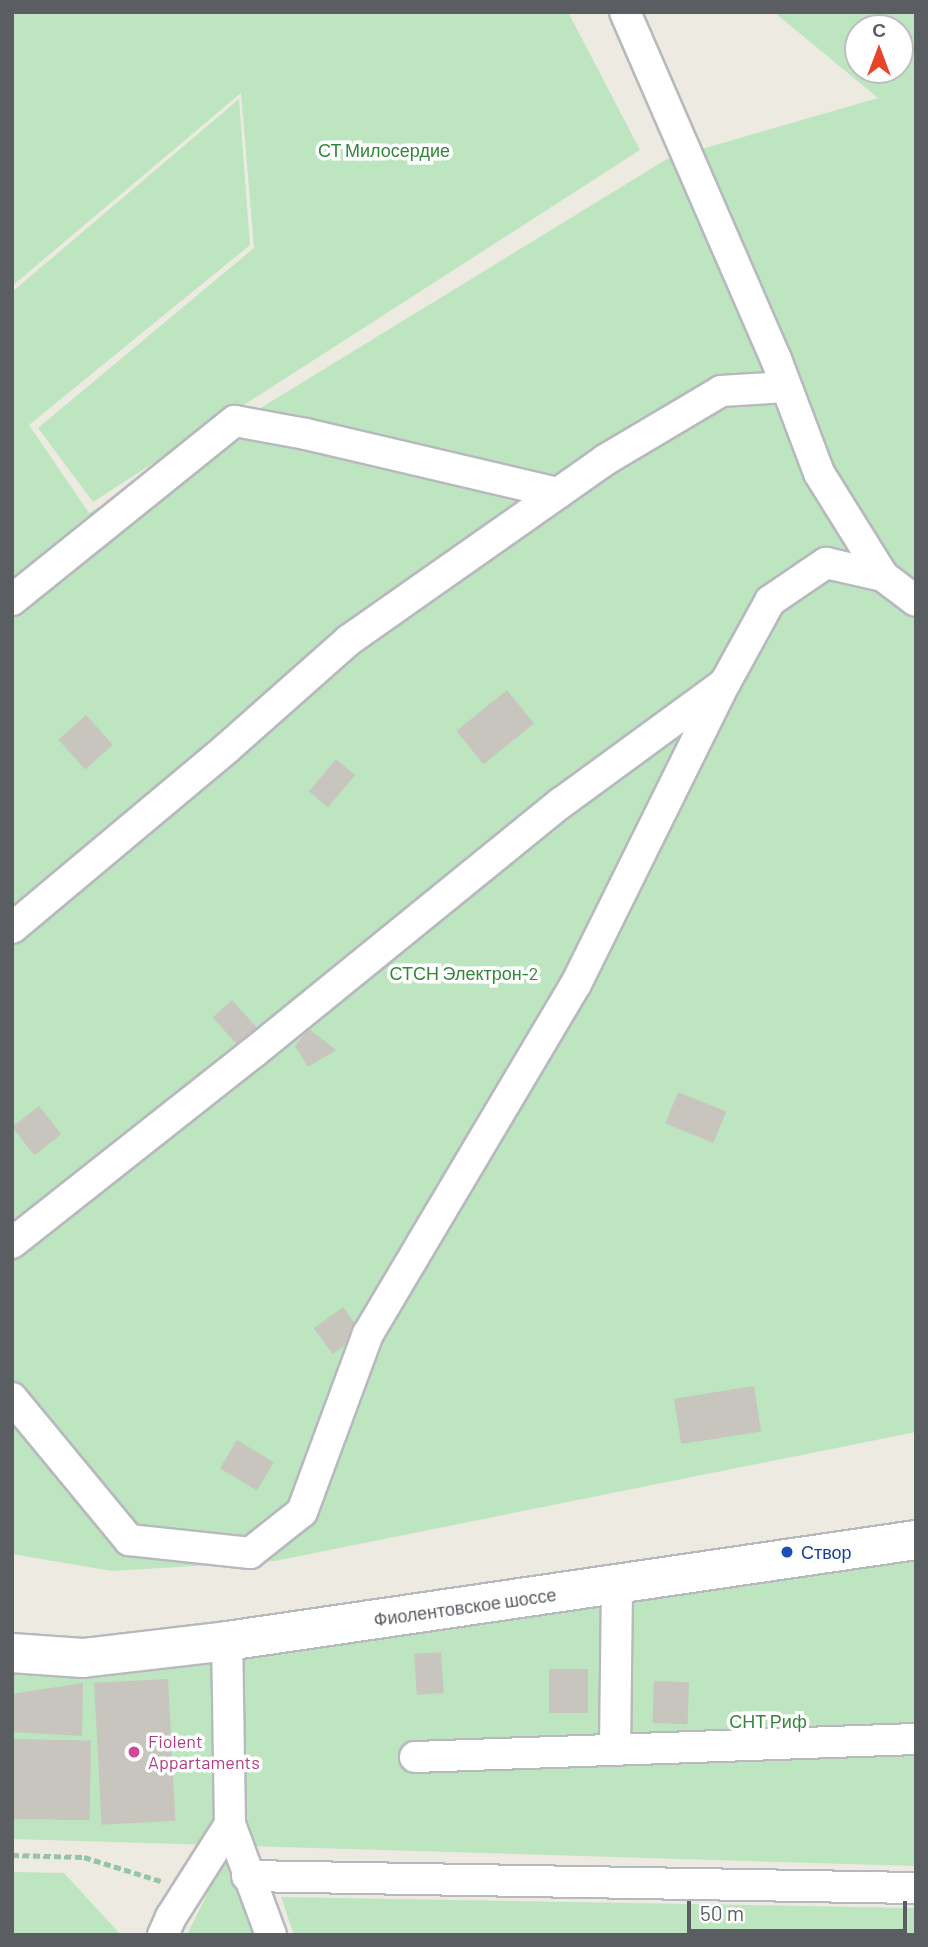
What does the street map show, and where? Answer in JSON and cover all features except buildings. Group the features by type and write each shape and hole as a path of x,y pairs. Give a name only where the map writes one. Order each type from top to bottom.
{"main road":[{"name":"Фиолентовское шоссе","path":"12,1653 83,1658 227,1641 916,1539"}],"street":[{"path":"625,12 689,155 819,473 883,576 916,601"},
{"path":"12,928 227,748 349,640 605,460 721,391 786,387"},
{"path":"12,600 235,421 306,434 558,494"},
{"path":"12,1398 130,1540 250,1553 302,1512 368,1334 576,984 725,683 770,601 826,563 883,576"},
{"path":"12,1242 253,1053 561,803 725,683"},
{"path":"615,1750 617,1585"},
{"path":"227,1641 230,1824 271,1935"},
{"path":"415,1757 916,1739"},
{"path":"163,1935 230,1824"},
{"path":"247,1876 916,1888"}],"path":[{"path":"12,1855 84,1857 160,1881 200,1871"}],"green space":[{"name":"СТ Милосердие","path":"12,12 568,12 640,150 93,502 38,428 254,248 241,93 12,286"},
{"name":"СТСН Электрон-2","path":"774,12 916,12 916,1432 275,1561 112,1571 12,1554 12,292 239,99 250,245 29,425 89,513 667,159 878,98 861,84 914,84 914,14 844,14 844,70"},
{"name":"СНТ Риф","path":"916,1561 916,1866 12,1839 12,1667"},
{"path":"228,1851 259,1935 187,1935"},
{"path":"12,1872 64,1873 121,1935 12,1935"},
{"path":"281,1897 916,1908 916,1935 294,1935"}],"place":[{"name":"Створ","path":"787,1552"},
{"name":"Fiolent Appartaments","path":"134,1752"}]}
